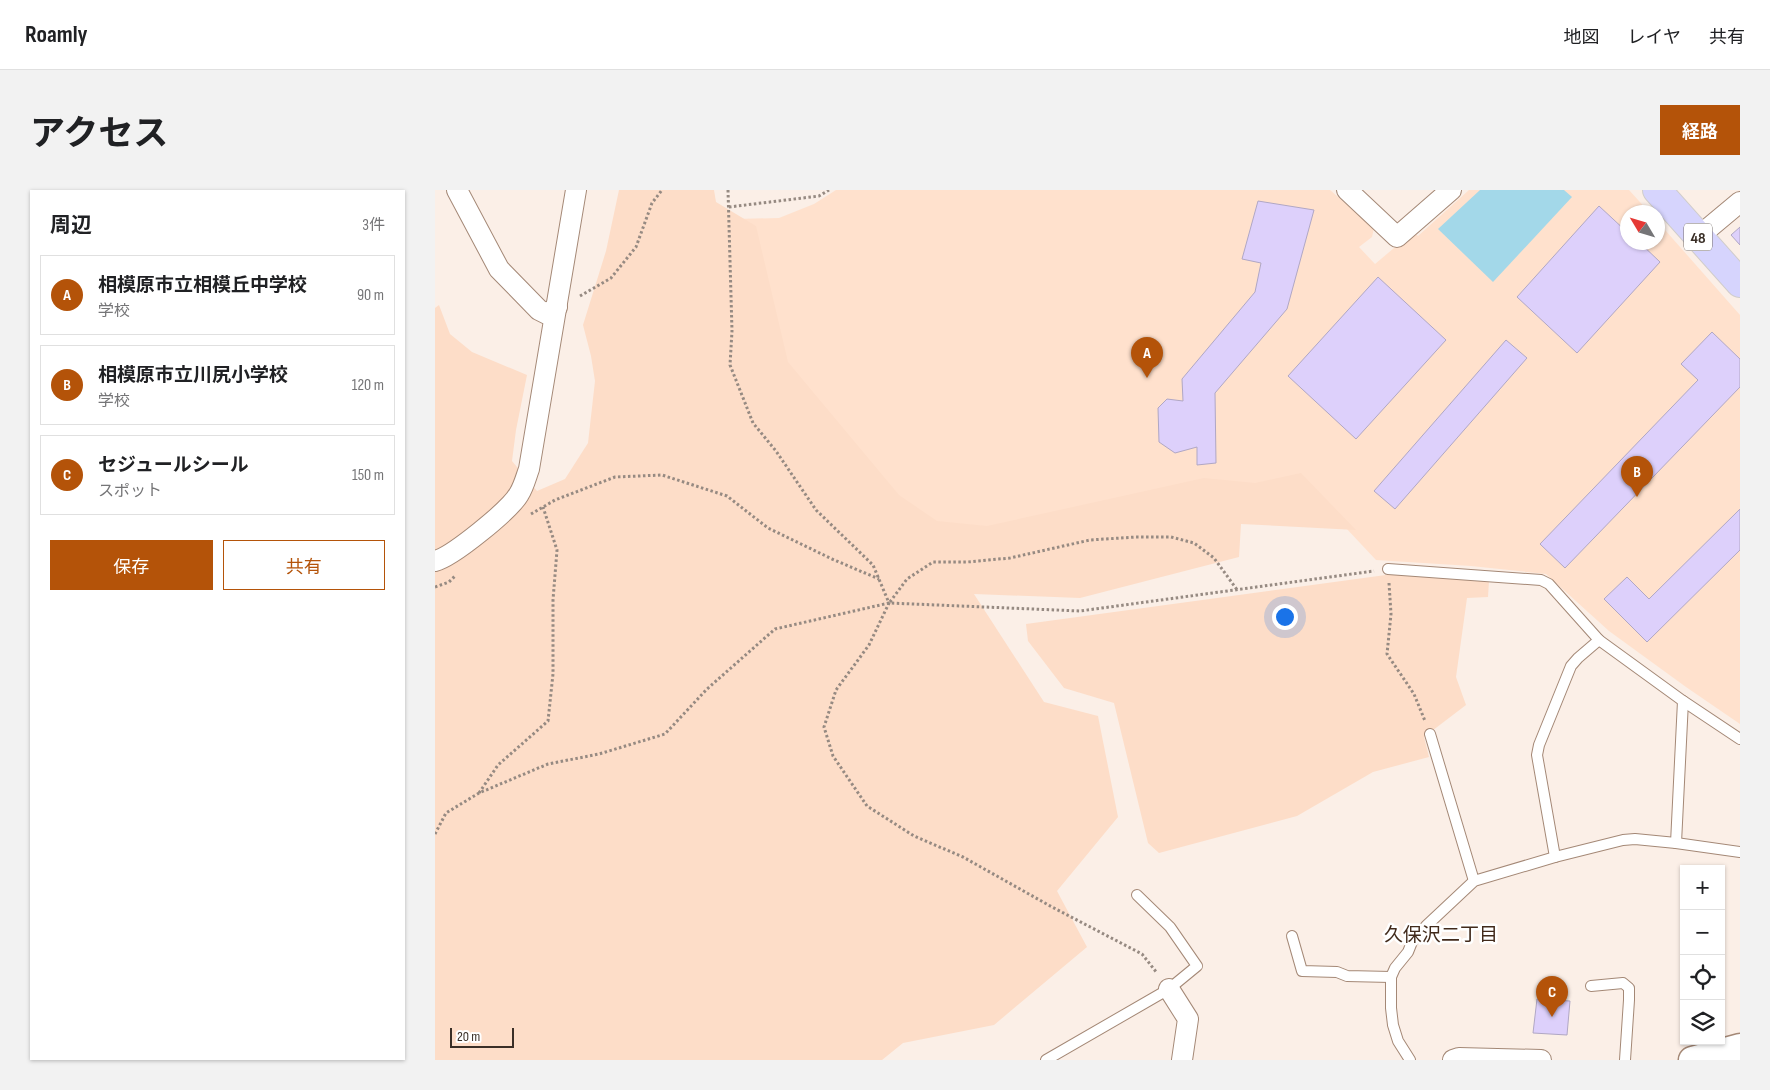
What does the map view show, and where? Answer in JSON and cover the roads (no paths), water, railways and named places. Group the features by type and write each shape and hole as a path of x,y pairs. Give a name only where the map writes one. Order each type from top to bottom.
{"main road":[{"name":"48","path":"1657,190 1740,283"}],"street":[{"path":"457,190 499,270 539,310 547,314 557,307"},
{"path":"435,561 443,560 495,520 519,495 529,469 576,190"},
{"path":"1347,190 1397,237 1451,190"},
{"path":"1699,237 1740,202"},
{"path":"1169,989 1188,1020 1182,1060"},
{"path":"1692,1060 1740,1047"},
{"path":"1453,1060 1459,1058 1541,1060"}],"lane":[{"path":"1388,569 1541,580 1549,584 1599,640 1683,701 1740,739"},
{"path":"1555,857 1537,755 1539,745 1571,666 1599,640"},
{"path":"1676,843 1683,701"},
{"path":"1430,734 1474,881"},
{"path":"1410,1060 1398,1040 1393,1025 1391,977 1395,968 1408,952 1412,942 1425,926 1474,881 1555,857 1623,840 1635,839 1676,843 1740,852"},
{"path":"1046,1060 1169,989 1197,966 1170,927 1137,895"},
{"path":"1292,936 1302,970 1337,972 1347,976 1391,977"},
{"path":"1591,986 1623,983 1629,988 1625,1060"}],"water":[{"path":"1480,190 1564,190 1572,197 1493,282 1438,229"}],"place":[{"name":"相模原市立相模丘中学校","path":"1147,378"},
{"name":"相模原市立川尻小学校","path":"1637,497"},
{"name":"セジュールシール","path":"1552,1017"}],"district":[{"name":"久保沢二丁目","path":"1441,934"}]}
